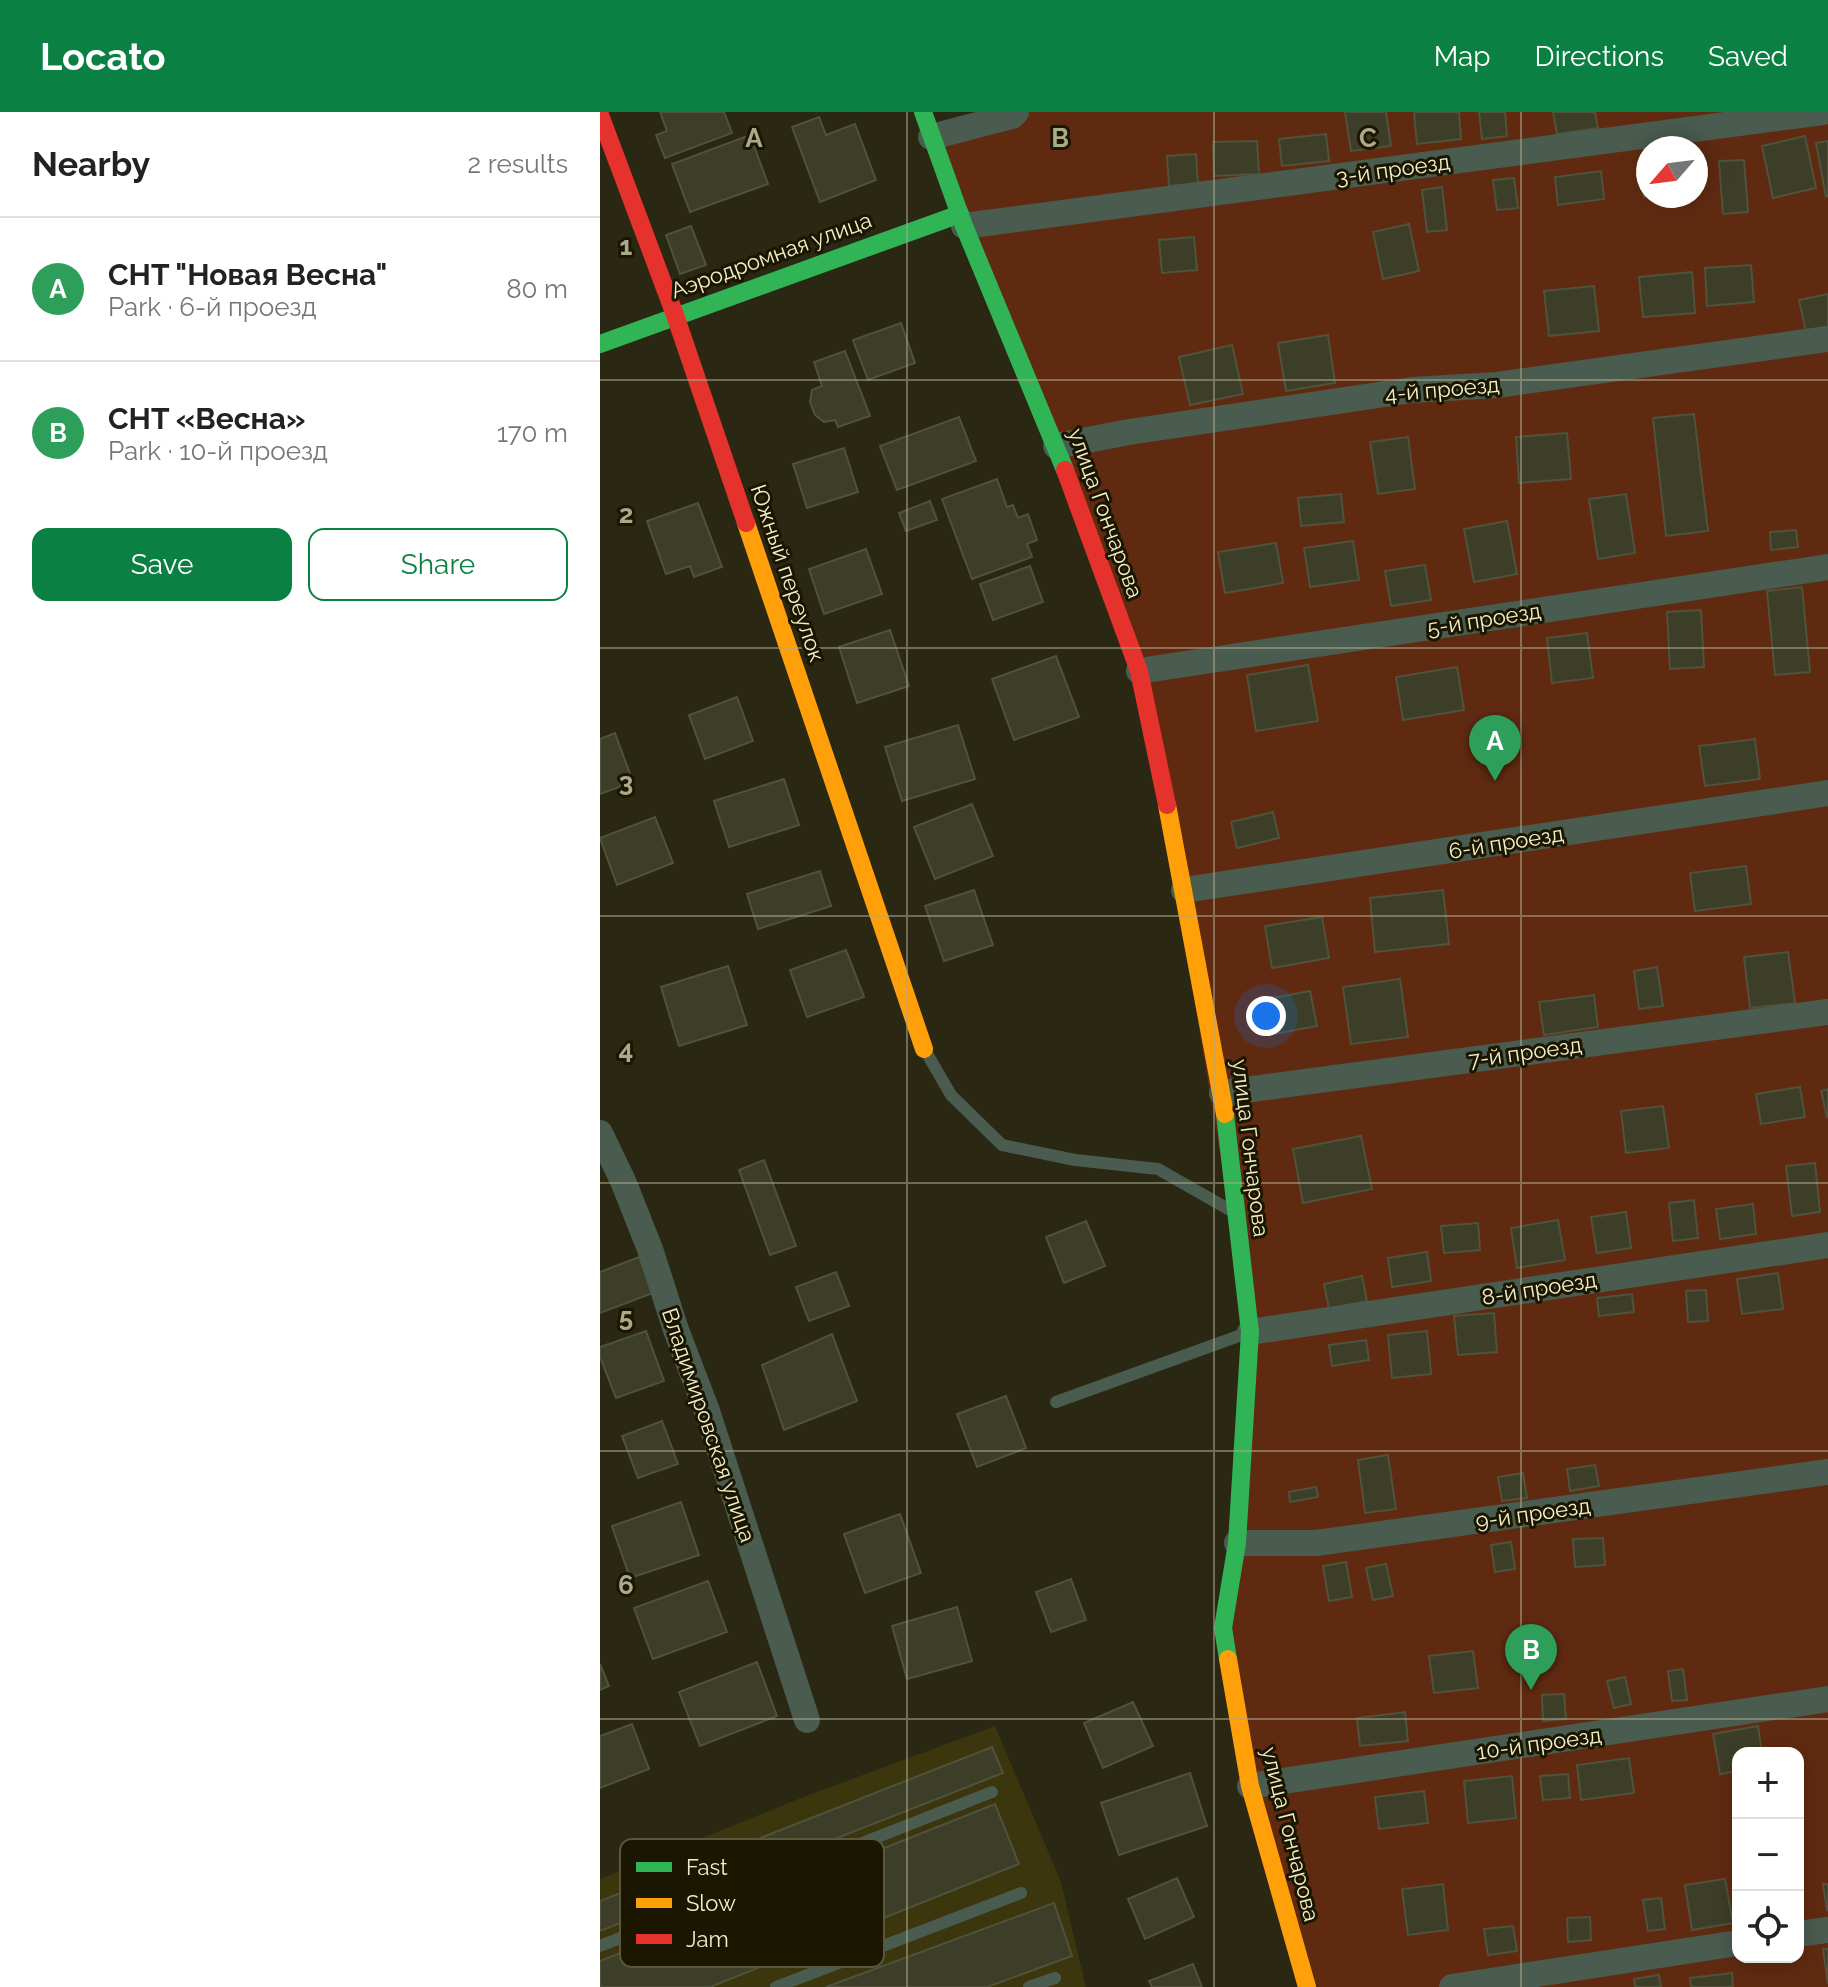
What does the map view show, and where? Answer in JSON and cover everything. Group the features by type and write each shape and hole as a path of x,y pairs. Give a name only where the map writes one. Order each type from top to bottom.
{"street":[{"name":"улица Гончарова","path":"923,112 962,220 1056,446 1139,671 1184,890 1222,1093 1250,1332 1237,1543 1223,1628 1250,1786 1307,1987"},
{"path":"931,137 1012,116 1016,112"},
{"name":"3-й проезд","path":"962,220 1823,112"},
{"name":"Южный переулок","path":"600,115 675,315 924,1049"},
{"name":"Аэродромная улица","path":"600,344 675,315 962,220"},
{"name":"4-й проезд","path":"1056,446 1129,432 1412,390 1497,385 1828,339"},
{"name":"5-й проезд","path":"1139,671 1828,567"},
{"name":"6-й проезд","path":"1184,890 1828,793"},
{"name":"7-й проезд","path":"1222,1093 1828,1012"},
{"name":"Владимировская улица","path":"601,1136 650,1249 707,1411 807,1720"},
{"name":"8-й проезд","path":"1250,1332 1828,1245"},
{"name":"9-й проезд","path":"1237,1543 1316,1543 1828,1472"},
{"name":"10-й проезд","path":"1250,1786 1828,1699"},
{"path":"1804,1933 1828,1930"},
{"path":"1452,1987 1732,1944"}],"lane":[{"path":"924,1049 951,1095 1002,1145 1075,1160 1158,1169 1236,1214"},
{"path":"1056,1402 1250,1332"},
{"path":"872,1839 992,1792"},
{"path":"884,1946 1021,1893"},
{"path":"600,1946 620,1938"},
{"path":"776,1987 828,1967"},
{"path":"1029,1987 1055,1978"}],"shaded area":[{"path":"1016,112 1828,112 1828,1987 1307,1987 1223,1628 1250,1332 1139,671 931,137"},
{"path":"995,1726 1061,1882 1086,1987 600,1987 600,1879 620,1871 620,1967 884,1967 884,1839 699,1839"}],"building":[{"path":"660,112 724,112 732,133 665,158 656,135 667,131"},
{"path":"1345,112 1386,112 1391,146 1351,151"},
{"path":"1414,112 1459,112 1461,139 1417,144"},
{"path":"1479,112 1505,112 1507,136 1482,139"},
{"path":"1553,112 1595,112 1598,128 1557,134"},
{"path":"819,117 826,135 855,124 876,180 820,202 792,127"},
{"path":"1326,134 1329,161 1282,166 1279,139"},
{"path":"750,135 768,184 690,212 672,164"},
{"path":"1805,136 1816,188 1773,198 1762,146"},
{"path":"1257,141 1259,174 1214,176 1213,142"},
{"path":"1828,141 1828,196 1826,197 1816,143"},
{"path":"1196,154 1198,184 1169,186 1167,156"},
{"path":"1744,160 1748,212 1723,214 1719,161"},
{"path":"1601,171 1604,199 1558,205 1555,177"},
{"path":"1514,178 1518,208 1497,210 1493,180"},
{"path":"1442,187 1447,230 1427,232 1422,190"},
{"path":"1409,224 1419,271 1383,279 1373,232"},
{"path":"691,226 706,265 680,274 666,235"},
{"path":"1194,237 1197,270 1162,273 1159,240"},
{"path":"1751,265 1754,302 1707,306 1705,268"},
{"path":"1692,272 1695,313 1643,317 1639,277"},
{"path":"1594,286 1599,331 1549,336 1544,291"},
{"path":"1828,294 1828,328 1806,332 1799,300"},
{"path":"901,323 915,363 868,380 853,340"},
{"path":"1328,335 1335,383 1286,391 1278,343"},
{"path":"1232,345 1243,394 1190,405 1179,357"},
{"path":"845,351 870,416 838,427 835,420 824,422 815,415 810,402 812,390 822,386 814,362"},
{"path":"1694,414 1708,531 1666,536 1653,418"},
{"path":"959,417 976,461 897,490 880,446"},
{"path":"1567,433 1571,479 1519,483 1516,437"},
{"path":"1408,437 1415,489 1378,494 1370,442"},
{"path":"844,448 858,492 807,508 793,464"},
{"path":"997,479 1007,507 1013,505 1018,518 1028,514 1037,540 1027,544 1032,557 972,579 942,499"},
{"path":"1341,494 1344,522 1301,526 1298,498"},
{"path":"1626,494 1635,553 1598,559 1589,499"},
{"path":"930,501 937,520 906,531 899,513"},
{"path":"698,503 722,567 694,577 690,566 666,574 647,521"},
{"path":"1507,521 1517,574 1474,582 1464,529"},
{"path":"1796,530 1798,547 1771,550 1770,532"},
{"path":"1353,541 1359,580 1310,587 1304,548"},
{"path":"1276,543 1283,583 1225,593 1218,552"},
{"path":"866,549 882,594 824,614 809,569"},
{"path":"1425,565 1431,600 1391,606 1385,571"},
{"path":"1030,566 1043,602 993,620 980,584"},
{"path":"1802,587 1810,672 1775,675 1767,591"},
{"path":"1701,610 1704,667 1670,669 1667,612"},
{"path":"890,630 909,686 857,703 839,647"},
{"path":"1587,633 1593,678 1552,683 1547,638"},
{"path":"1056,656 1079,717 1014,740 992,679"},
{"path":"1308,665 1318,721 1256,731 1247,675"},
{"path":"1457,667 1464,710 1403,720 1396,677"},
{"path":"737,697 753,741 705,759 689,715"},
{"path":"958,725 975,779 902,801 885,747"},
{"path":"615,733 633,782 600,794 600,739"},
{"path":"1755,739 1760,779 1705,786 1699,746"},
{"path":"784,779 799,825 729,847 714,801"},
{"path":"972,804 993,856 935,879 914,827"},
{"path":"1273,812 1279,838 1237,848 1231,822"},
{"path":"655,817 673,863 617,885 600,838"},
{"path":"1746,866 1751,904 1695,911 1690,873"},
{"path":"820,871 831,906 758,929 747,894"},
{"path":"974,890 993,945 944,961 925,906"},
{"path":"1443,890 1449,944 1375,952 1370,898"},
{"path":"1322,917 1329,958 1272,968 1265,926"},
{"path":"846,950 864,997 807,1017 790,970"},
{"path":"1788,952 1795,1003 1750,1008 1744,957"},
{"path":"728,966 747,1025 679,1046 661,987"},
{"path":"1657,967 1663,1006 1639,1009 1634,971"},
{"path":"1400,979 1408,1037 1351,1044 1343,987"},
{"path":"1310,991 1317,1026 1274,1034 1268,999"},
{"path":"1594,995 1598,1027 1544,1035 1539,1002"},
{"path":"1800,1087 1805,1117 1761,1124 1756,1094"},
{"path":"1828,1089 1828,1116 1827,1117 1821,1091"},
{"path":"1663,1106 1669,1148 1626,1153 1621,1111"},
{"path":"1361,1136 1372,1189 1303,1203 1293,1149"},
{"path":"764,1160 796,1246 770,1255 739,1170"},
{"path":"1815,1163 1820,1212 1792,1216 1786,1166"},
{"path":"1694,1200 1698,1238 1673,1241 1669,1203"},
{"path":"1753,1204 1756,1234 1720,1239 1716,1209"},
{"path":"1626,1212 1631,1248 1597,1253 1591,1217"},
{"path":"1558,1220 1565,1260 1517,1268 1511,1228"},
{"path":"1086,1221 1105,1266 1064,1283 1046,1237"},
{"path":"1478,1223 1480,1250 1444,1253 1441,1226"},
{"path":"1427,1252 1431,1281 1392,1287 1388,1258"},
{"path":"639,1257 653,1293 600,1313 600,1272"},
{"path":"836,1272 849,1306 809,1321 796,1287"},
{"path":"1778,1273 1783,1309 1742,1314 1737,1279"},
{"path":"1362,1276 1367,1301 1329,1309 1324,1284"},
{"path":"1706,1290 1708,1321 1688,1322 1686,1291"},
{"path":"1632,1294 1634,1312 1599,1316 1597,1298"},
{"path":"1494,1313 1497,1352 1458,1355 1454,1316"},
{"path":"646,1331 664,1381 616,1398 600,1357 600,1347"},
{"path":"1427,1331 1431,1374 1392,1378 1388,1335"},
{"path":"832,1334 857,1401 784,1430 762,1365"},
{"path":"1366,1340 1369,1360 1332,1366 1329,1345"},
{"path":"1006,1396 1026,1448 977,1467 957,1414"},
{"path":"662,1421 678,1464 638,1478 622,1436"},
{"path":"1388,1455 1396,1509 1365,1513 1358,1460"},
{"path":"1595,1465 1599,1486 1570,1491 1567,1469"},
{"path":"1523,1473 1527,1498 1502,1501 1498,1477"},
{"path":"1316,1487 1318,1497 1290,1502 1289,1492"},
{"path":"681,1502 699,1555 630,1578 612,1526"},
{"path":"900,1514 921,1573 865,1593 844,1534"},
{"path":"1603,1538 1605,1565 1575,1567 1573,1539"},
{"path":"1511,1542 1515,1569 1495,1572 1491,1545"},
{"path":"1346,1562 1352,1597 1329,1601 1323,1566"},
{"path":"1386,1564 1393,1596 1373,1600 1366,1568"},
{"path":"1071,1579 1086,1620 1051,1632 1036,1592"},
{"path":"708,1581 727,1632 653,1659 634,1608"},
{"path":"957,1607 972,1661 907,1679 892,1626"},
{"path":"1473,1651 1478,1688 1434,1693 1429,1656"},
{"path":"757,1662 777,1716 700,1746 679,1692"},
{"path":"600,1664 609,1686 600,1690"},
{"path":"1683,1669 1687,1700 1672,1701 1668,1671"},
{"path":"1625,1677 1631,1704 1614,1708 1607,1681"},
{"path":"1564,1694 1566,1719 1543,1721 1542,1695"},
{"path":"1133,1702 1153,1746 1103,1768 1084,1723"},
{"path":"1405,1712 1408,1741 1360,1746 1357,1718"},
{"path":"632,1724 649,1769 600,1788 600,1736"},
{"path":"1758,1726 1761,1747 1732,1747 1732,1772 1720,1774 1713,1734"},
{"path":"992,1747 1003,1773 835,1839 758,1839"},
{"path":"1629,1758 1634,1793 1581,1800 1577,1765"},
{"path":"1190,1773 1207,1826 1119,1855 1101,1803"},
{"path":"1568,1774 1570,1798 1543,1800 1540,1776"},
{"path":"1512,1776 1516,1818 1468,1823 1464,1781"},
{"path":"1424,1791 1428,1823 1379,1829 1375,1797"},
{"path":"995,1804 1019,1864 884,1918 884,1848"},
{"path":"1177,1878 1194,1917 1145,1939 1128,1899"},
{"path":"1725,1879 1732,1923 1692,1930 1685,1885"},
{"path":"1443,1884 1448,1930 1408,1935 1402,1889"},
{"path":"1823,1884 1828,1884 1827,1910"},
{"path":"620,1893 620,1923 600,1931 600,1901"},
{"path":"1661,1898 1665,1929 1648,1931 1643,1900"},
{"path":"1054,1903 1072,1956 987,1987 826,1987"},
{"path":"1590,1917 1591,1940 1568,1942 1567,1918"},
{"path":"1513,1926 1517,1951 1488,1955 1484,1929"},
{"path":"1823,1949 1828,1949 1828,1984"},
{"path":"620,1953 620,1967 760,1967 710,1987 600,1987 600,1961"},
{"path":"1193,1964 1202,1987 1152,1987 1149,1981"},
{"path":"1732,1973 1733,1987 1691,1987 1690,1978"},
{"path":"1659,1975 1661,1987 1635,1987 1634,1979"}],"traffic: fast":[{"path":"923,112 964,226 1065,470"},
{"path":"600,344 960,214"},
{"path":"1225,1114 1250,1332 1237,1543 1223,1628 1228,1659"}],"traffic: slow":[{"path":"746,523 924,1049"},
{"path":"1167,805 1225,1114"},
{"path":"1228,1659 1250,1786 1307,1987"}],"traffic: jam":[{"path":"600,115 675,315 746,523"},
{"path":"1065,470 1139,671 1167,805"}],"place":[{"name":"СНТ \"Новая Весна\"","path":"1495,781"},
{"name":"СНТ «Весна»","path":"1531,1690"}]}
